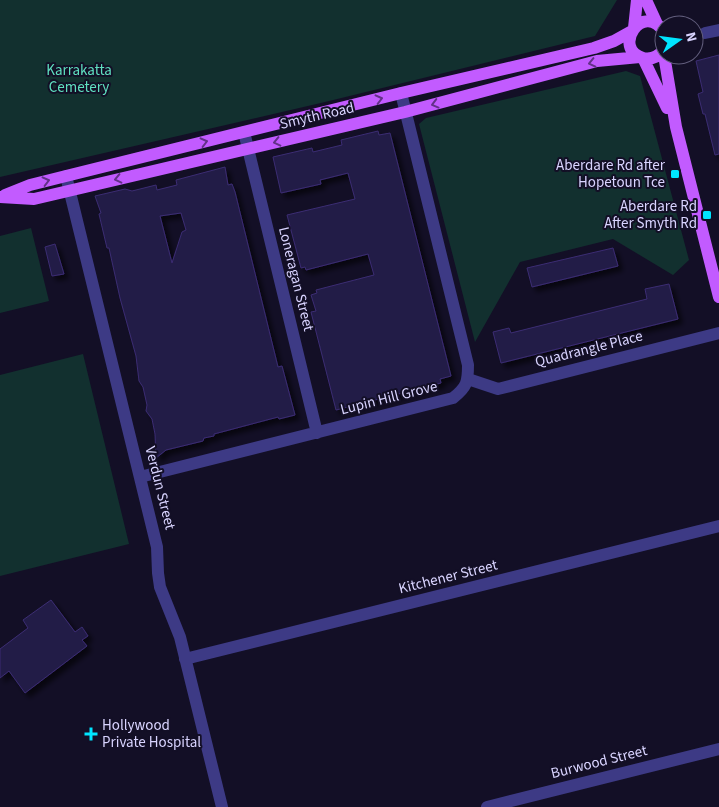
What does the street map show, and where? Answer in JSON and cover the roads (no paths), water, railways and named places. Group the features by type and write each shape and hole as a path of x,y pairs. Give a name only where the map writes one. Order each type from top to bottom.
{"main road":[{"path":"637,0 630,43 632,48 641,57 676,127"},
{"path":"646,0 654,15"},
{"name":"Smyth Road","path":"0,197 30,185 401,93 594,48 614,41 638,24 648,22 654,25"},
{"name":"Smyth Road","path":"0,197 34,199 405,112 597,61 641,57 648,59 654,57"},
{"path":"666,65 676,127 719,297"}],"street":[{"path":"705,33 719,30"},
{"path":"401,93 468,365 468,379"},
{"name":"Loneragan Street","path":"244,132 317,433"},
{"name":"Verdun Street","path":"66,176 157,547 160,587 176,626 222,807"},
{"name":"Quadrangle Place","path":"468,379 498,389 719,333"},
{"name":"Lupin Hill Grove","path":"140,477 453,398 463,390 468,379"},
{"name":"Kitchener Street","path":"185,659 719,526"},
{"name":"Burwood Street","path":"487,807 719,749"}],"place":[{"name":"Aberdare Rd after Hopetoun Tce","path":"675,174"},
{"name":"Aberdare Rd After Smyth Rd","path":"707,215"},
{"name":"Hollywood Private Hospital","path":"91,734"}],"park label":[{"name":"Karrakatta Cemetery","path":"79,78"}]}
